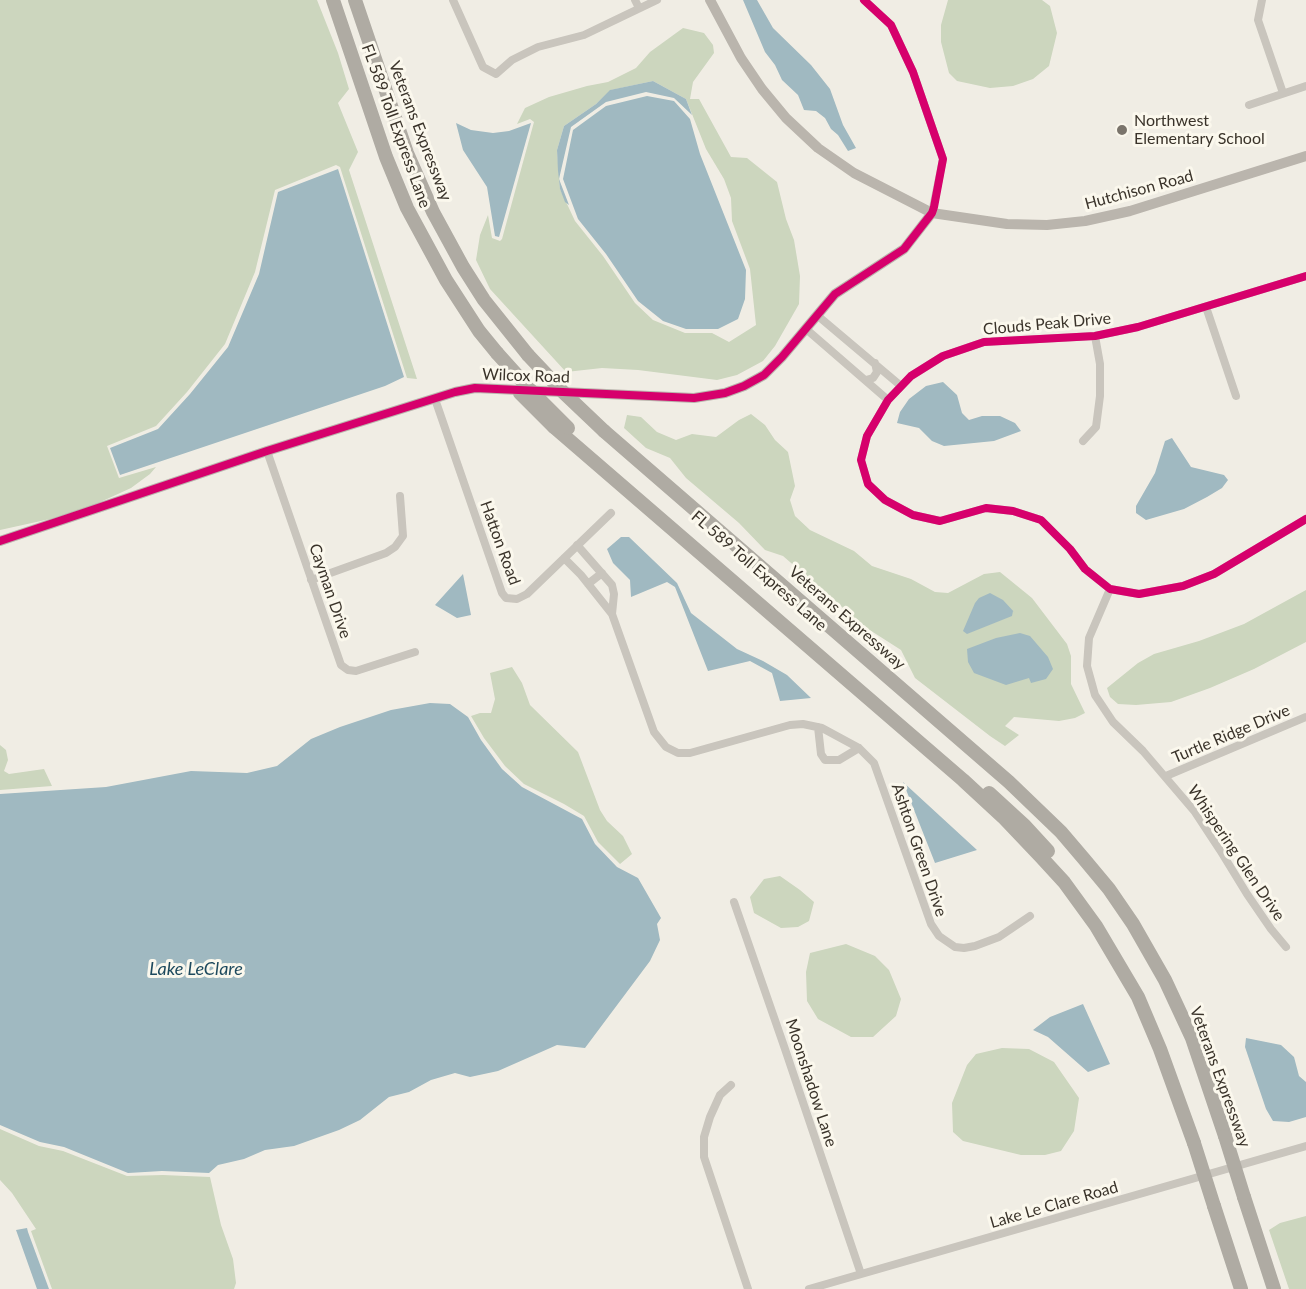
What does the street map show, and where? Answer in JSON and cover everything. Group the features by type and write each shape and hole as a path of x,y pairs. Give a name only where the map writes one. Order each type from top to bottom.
{"highway":[{"path":"325,0 379,163 399,213 428,269 453,308 491,353 512,384 554,427 1003,817 1064,882 1096,926 1138,997 1160,1049 1194,1143 1241,1289"},
{"name":"FL 589 Toll Express Lane","path":"333,0 386,157 407,208 446,280 491,353 568,428 1005,807 1044,846 1104,921 1147,996 1168,1044 1192,1114 1194,1143"},
{"name":"Veterans Expressway","path":"355,0 407,153 433,212 479,292 528,355 604,431 1009,782 1061,832 1109,889 1133,924 1165,980 1192,1038 1274,1289"}],"street":[{"path":"453,0 483,67 496,74 512,60 538,47 584,35 657,0"},
{"path":"635,0 639,9"},
{"name":"Hutchison Road","path":"710,0 741,58 762,89 818,148 854,173 932,213 1007,224 1047,225 1085,221 1130,211 1306,156"},
{"path":"864,0 891,25 913,72 943,159 932,213"},
{"path":"1262,0 1258,20 1282,93"},
{"path":"1249,105 1306,86"},
{"name":"Wilcox Road","path":"0,541 267,451 455,392 475,388 694,398 725,393 764,375 835,294 904,249 932,213"},
{"name":"Clouds Peak Drive","path":"1306,276 1138,327 1095,336 984,342 943,356 911,375 888,400 867,436 861,460 868,484 885,500 913,515 940,521 986,508 1012,511 1041,520 1070,549 1085,569 1110,589 1140,594 1183,586 1214,573 1306,519"},
{"path":"1206,307 1236,396"},
{"path":"818,315 901,386"},
{"path":"806,329 888,400"},
{"path":"1083,441 1096,427 1100,396 1100,364 1095,336"},
{"path":"866,380 873,378 877,372 875,363"},
{"name":"Hatton Road","path":"435,399 502,593 506,598 512,600 522,597 611,513"},
{"name":"Cayman Drive","path":"267,451 341,665 348,670 356,671 415,652"},
{"path":"312,580 395,548 403,536 400,496"},
{"name":"Ashton Green Drive","path":"578,545 614,589 612,614"},
{"name":"Ashton Green Drive","path":"564,558 612,614 654,732 660,742 671,750 690,753 789,725 803,724 818,727 859,748 869,757 877,770 931,924 939,936 955,947 975,946 999,937 1030,916"},
{"path":"588,584 602,573"},
{"name":"Whispering Glen Drive","path":"1110,589 1089,638 1087,666 1095,695 1113,722 1166,776 1195,812 1247,894 1286,947"},
{"name":"Turtle Ridge Drive","path":"1166,776 1306,717"},
{"path":"818,727 821,754 825,760 839,760 859,748"},
{"name":"Moonshadow Lane","path":"734,902 861,1274"},
{"path":"731,1085 720,1095 710,1117 704,1137 704,1157 748,1289"},
{"name":"Lake Le Clare Road","path":"809,1289 1306,1146"}],"green space":[{"path":"0,0 317,0 338,53 349,89 338,103 358,152 349,170 417,379 407,378 340,167 336,165 275,190 255,272 225,344 187,392 156,426 107,446 119,478 156,467 150,474 131,488 96,504 50,519 0,530"},
{"path":"948,0 1042,0 1050,6 1057,33 1049,66 1033,79 1013,86 990,88 957,81 949,73 941,42 941,25"},
{"path":"683,28 704,33 713,45 714,53 693,82 690,99 699,99 731,157 747,158 777,182 794,240 800,276 799,304 775,346 763,361 737,375 717,380 602,368 566,372 490,289 476,260 480,235 488,215 492,238 500,241 502,239 534,122 530,119 517,124 525,108 549,97 608,82 636,68 650,52","holes":["653,81 686,99 706,149 724,179 731,198 732,221 750,269 756,325 729,342 712,333 685,333 653,320 635,303 603,256 575,221 560,189 557,150 564,126 596,104 611,90"]},
{"path":"751,414 765,425 775,440 788,452 795,486 790,500 795,516 810,530 854,551 872,566 911,579 935,592 948,593 984,574 1000,572 1032,598 1067,644 1071,656 1071,684 1085,713 1075,718 1059,721 1014,717 1005,726 1019,735 1005,746 915,678 901,650 865,627 783,556 765,550 739,523 686,478 670,458 646,448 624,428 627,415 641,417 657,432 676,440 692,434 716,437"},
{"path":"1306,590 1306,642 1254,669 1171,702 1118,704 1110,697 1107,688 1138,663 1154,654 1199,641 1244,624"},
{"path":"512,667 522,683 530,705 578,752 600,810 607,821 623,836 632,854 620,864 598,842 584,816 524,784 505,766 471,716 491,713 495,699 490,673"},
{"path":"0,745 6,750 8,760 4,771 9,774 44,769 52,786 0,790"},
{"path":"780,876 814,902 809,921 798,927 781,928 754,913 750,897 764,879"},
{"path":"846,944 875,956 889,970 901,999 896,1016 873,1037 851,1037 818,1019 807,1001 806,972 810,953"},
{"path":"1002,1048 1029,1049 1054,1062 1079,1098 1074,1131 1061,1151 1045,1155 1021,1155 963,1141 953,1132 952,1103 967,1065 976,1054"},
{"path":"0,1129 39,1146 63,1151 127,1176 210,1177 221,1225 233,1259 236,1283 234,1289 52,1289 31,1231 36,1229 12,1193 0,1180"},
{"path":"1306,1216 1306,1289 1289,1289 1269,1230 1280,1223"}],"water":[{"path":"743,0 757,0 773,28 811,65 830,89 843,125 856,148 848,151 825,118 816,111 804,110 798,95 782,80 775,65 765,52"},
{"path":"653,81 686,99 692,115 674,98 646,92 606,102 571,127 559,179 569,205 565,202 560,189 558,171 557,150 564,126 596,104 610,90"},
{"path":"647,96 674,101 690,119 700,154 746,270 745,299 738,319 718,329 686,329 663,321 638,301 606,254 578,219 563,179 573,130 606,106"},
{"path":"456,123 471,130 493,133 509,131 531,123 499,237 495,236 487,187 463,150"},
{"path":"338,169 404,377 385,386 120,475 110,448 158,429 228,347 259,274 278,192"},
{"path":"943,382 957,395 962,413 969,420 982,416 1000,416 1015,423 1021,431 994,441 944,446 932,441 919,428 897,423 900,412 909,399 926,386"},
{"path":"1172,438 1191,467 1224,475 1228,480 1222,488 1184,509 1146,520 1136,513 1136,506 1155,473 1165,441"},
{"path":"621,537 629,537 677,583 691,613 737,649 787,675 811,698 780,701 772,673 750,661 708,671 675,587 667,582 631,597 630,580 613,563 607,549"},
{"path":"463,574 471,615 457,618 435,605"},
{"path":"990,593 1003,600 1015,613 1013,611 1012,616 967,634 963,631 975,603 979,598"},
{"path":"1020,633 1030,636 1048,657 1053,669 1046,679 1031,683 1029,678 1006,685 974,673 968,662 967,649 996,638"},
{"name":"Lake LeClare","path":"430,703 450,704 468,717 502,769 522,787 582,819 595,844 617,867 638,878 661,918 657,924 660,940 650,961 585,1048 557,1045 498,1071 470,1077 455,1073 431,1080 409,1092 389,1097 360,1120 339,1130 294,1146 265,1150 244,1159 218,1165 209,1173 162,1171 128,1173 64,1147 40,1142 0,1125 0,794 106,787 191,771 247,773 277,766 311,739 340,727 391,710"},
{"path":"903,782 977,850 935,863"},
{"path":"1083,1004 1110,1064 1088,1072 1048,1037 1033,1030 1050,1017"},
{"path":"1246,1038 1281,1045 1294,1057 1299,1076 1306,1082 1306,1117 1289,1122 1273,1121 1266,1109 1245,1047"},
{"path":"27,1228 49,1289 37,1289 16,1230"}],"cycle path":[{"path":"0,541 267,451 455,392 475,388 694,398 725,393 764,375 835,294 904,249 932,213 934,207 943,159 913,72 891,25 864,0"},
{"path":"1306,276 1138,327 1095,336 984,342 943,356 911,376 888,400 867,436 861,460 868,484 885,500 913,515 940,521 986,508 1013,511 1041,520 1070,549 1085,569 1110,589 1139,594 1183,586 1214,574 1306,519"}],"place":[{"name":"Northwest Elementary School","path":"1122,130"}]}
